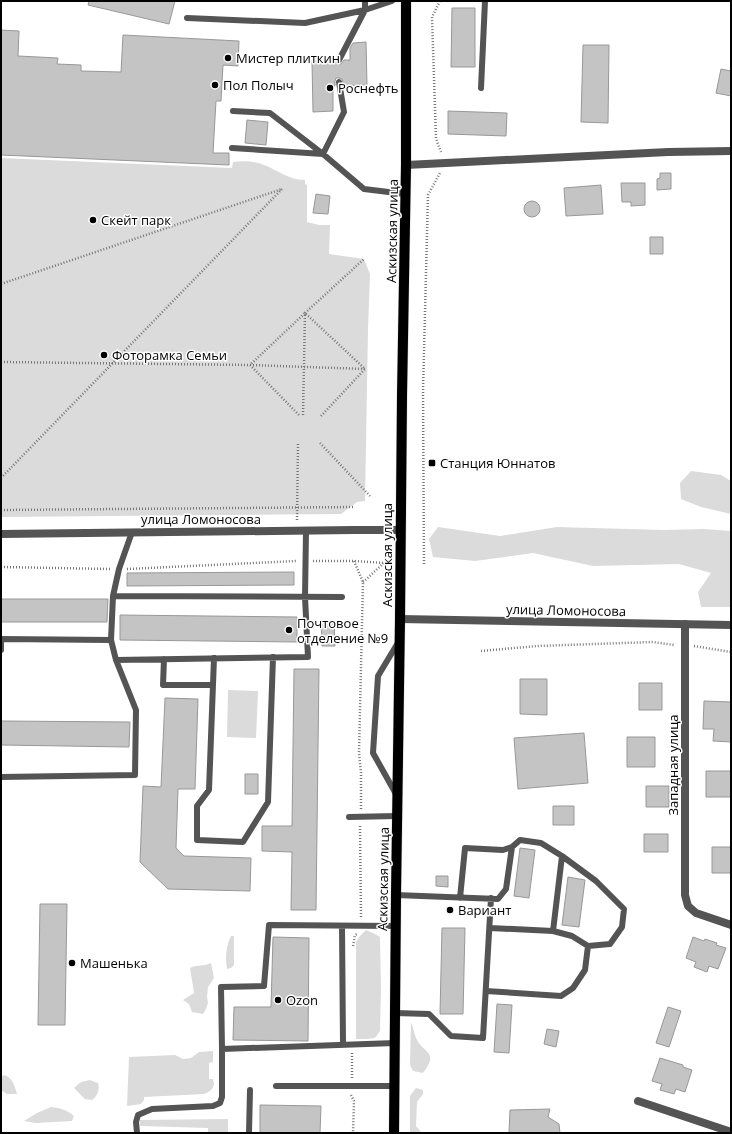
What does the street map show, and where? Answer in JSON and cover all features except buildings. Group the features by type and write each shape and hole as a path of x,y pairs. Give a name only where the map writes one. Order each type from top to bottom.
{"main road":[{"name":"Аскизская улица","path":"394,1133 400,530 406,165 406,1"}],"street":[{"path":"406,165 652,153 731,151"},
{"name":"улица Ломоносова","path":"1,534 400,530"},
{"name":"улица Ломоносова","path":"400,619 731,625"},
{"name":"Западная улица","path":"685,624 685,894 688,906 696,913 731,925"},
{"path":"638,1102 731,1132"}],"lane":[{"path":"339,60 365,10 365,1"},
{"path":"187,18 305,23 365,10 392,1"},
{"path":"481,88 485,1"},
{"path":"322,154 344,112 339,82"},
{"path":"234,112 270,114 364,189 405,194"},
{"path":"232,148 322,154"},
{"path":"116,660 308,657 304,597 306,531"},
{"path":"1,777 135,775 136,710 116,660 111,640 113,596 119,569 132,532"},
{"path":"113,596 342,597"},
{"path":"1,650 1,639 111,640"},
{"path":"397,796 373,753 378,676 400,640"},
{"path":"214,658 209,790 197,806 197,840 243,842 268,802 273,657"},
{"path":"164,659 163,685 213,685"},
{"path":"349,817 397,816"},
{"path":"460,898 465,848 503,850 512,847 520,840 541,843 562,856 596,881 624,909 622,927 610,944 588,946 572,936 553,931 490,928"},
{"path":"396,896 498,899 506,889 512,847"},
{"path":"553,931 562,856"},
{"path":"395,1013 429,1014 451,1036 483,1038 491,898"},
{"path":"137,1133 136,1122 138,1115 152,1109 213,1106 220,1103 222,1097 221,987 264,986 269,925 396,926"},
{"path":"342,926 343,1044"},
{"path":"486,991 561,996 573,988 585,970 588,946"},
{"path":"222,1049 395,1042"},
{"path":"276,1086 395,1086"},
{"path":"249,1133 250,1090"}],"path":[{"path":"440,1 432,17 436,139 441,152"},
{"path":"424,564 423,391 428,195 441,172"},
{"path":"1,284 283,188 1,478"},
{"path":"250,365 305,312 364,259"},
{"path":"303,415 305,312"},
{"path":"305,312 365,369"},
{"path":"1,362 250,365 365,369"},
{"path":"250,365 299,415"},
{"path":"321,416 365,369"},
{"path":"296,531 298,443"},
{"path":"320,444 370,496"},
{"path":"1,510 355,507"},
{"path":"1,567 119,569 305,561 354,561 384,563 363,582"},
{"path":"481,651 537,646 653,642 674,645"},
{"path":"694,646 731,652"},
{"path":"352,1086 349,1093 354,1101 353,1133"}],"shaded area":[{"path":"1,158 232,168 233,162 242,161 258,163 286,176 305,180 305,184 307,185 307,222 319,225 330,225 329,254 364,259 370,274 365,501 357,502 341,514 1,517"},
{"path":"691,471 721,475 731,481 731,514 701,507 681,499 680,483"},
{"path":"438,527 500,536 557,527 664,530 704,529 731,531 731,607 701,607 698,592 711,573 679,564 593,566 533,553 475,561 433,557 429,539"},
{"path":"228,690 258,691 256,738 227,737"},
{"path":"366,930 380,937 380,1031 375,1038 356,1039 356,942"},
{"path":"231,936 234,936 234,965 227,969 226,952"},
{"path":"211,963 214,978 208,987 208,1003 206,1009 203,1014 192,1012 189,1004 183,1000 194,993 190,968"},
{"path":"411,1022 416,1038 430,1056 428,1066 423,1073 413,1071 410,1065"},
{"path":"213,1051 213,1062 209,1063 209,1079 213,1079 214,1084 213,1088 209,1092 204,1094 144,1097 141,1104 127,1106 129,1057 175,1055 183,1059 191,1058 199,1052"},
{"path":"4,1075 11,1080 17,1094 7,1094 1,1090 1,1077"},
{"path":"90,1080 98,1083 99,1086 96,1096 92,1100 85,1099 74,1088 81,1082"},
{"path":"416,1088 423,1090 423,1094 417,1102 416,1126 422,1133 410,1133 410,1096"},
{"path":"51,1107 69,1112 74,1116 72,1121 36,1123 24,1121 37,1113"},
{"path":"228,1119 228,1133 208,1133 208,1128 140,1126 140,1120"}],"place":[{"name":"Мистер плиткин","path":"228,58"},
{"name":"Пол Полыч","path":"215,85"},
{"name":"Роснефть","path":"330,88"},
{"name":"Скейт парк","path":"93,220"},
{"name":"Фоторамка Семьи","path":"104,355"},
{"name":"Станция Юннатов","path":"432,463"},
{"name":"Почтовое отделение №9","path":"289,630"},
{"name":"Вариант","path":"450,910"},
{"name":"Машенька","path":"72,963"},
{"name":"Ozon","path":"278,1000"}]}
